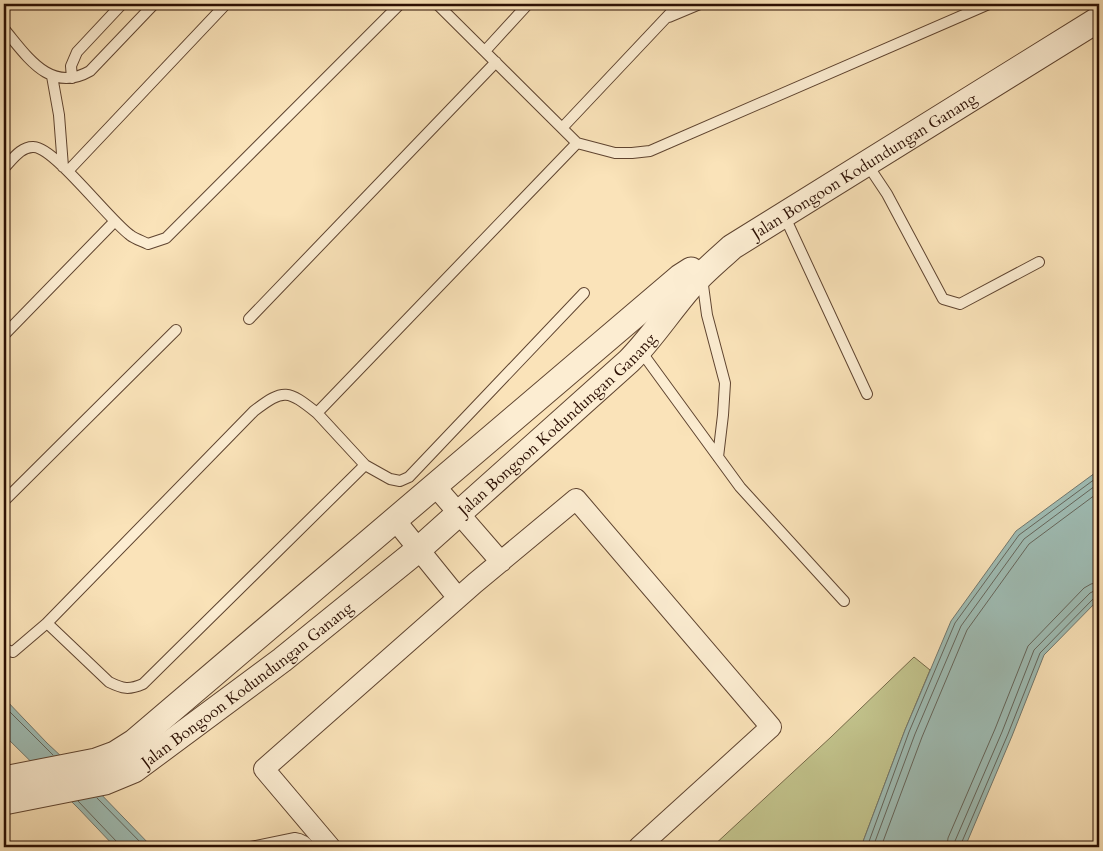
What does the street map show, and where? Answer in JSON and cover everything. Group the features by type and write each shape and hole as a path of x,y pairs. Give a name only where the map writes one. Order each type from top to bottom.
{"street":[{"name":"Jalan Bongoon Kodundungan Ganang","path":"14,788 101,772 134,770 282,660 460,514 629,361 690,288 732,247 1099,20"},
{"path":"101,772 115,754 134,742 680,277 732,247"},
{"path":"435,486 501,562"},
{"path":"330,847 264,768 458,598 576,499 771,727 639,847"},
{"path":"395,520 458,598"}],"lane":[{"path":"72,78 71,66 77,52 122,4"},
{"path":"4,29 34,65 52,76 72,78 83,76 90,71 154,4"},
{"path":"66,169 226,4"},
{"path":"4,168 22,149 34,146 44,150 66,169 130,235 148,244 166,238 400,4"},
{"path":"437,4 577,143 614,152 632,153 650,151 989,4"},
{"path":"485,51 528,4"},
{"path":"562,128 679,4"},
{"path":"665,18 700,4"},
{"path":"249,319 496,62"},
{"path":"52,76 66,169"},
{"path":"317,413 577,143"},
{"path":"867,164 887,194 944,299 960,304 1039,262"},
{"path":"784,215 867,394"},
{"path":"4,334 115,221"},
{"path":"702,275 707,315 725,383 718,457"},
{"path":"4,649 13,652 48,623 254,411 267,401 279,395 289,395 300,400 317,413 365,465 390,479 400,481 409,477 584,293"},
{"path":"4,501 176,330"},
{"path":"640,350 740,487 844,601"},
{"path":"48,623 109,682 120,687 132,688 143,684 365,465"},
{"path":"251,847 295,838 302,839 310,847"}],"green space":[{"path":"914,657 930,670 905,730 861,847 712,847 831,737"}],"water":[{"path":"1099,470 1099,599 1044,655 965,847 861,847 905,730 951,621 1016,531"},
{"path":"4,698 152,847 115,847 4,735"}]}
